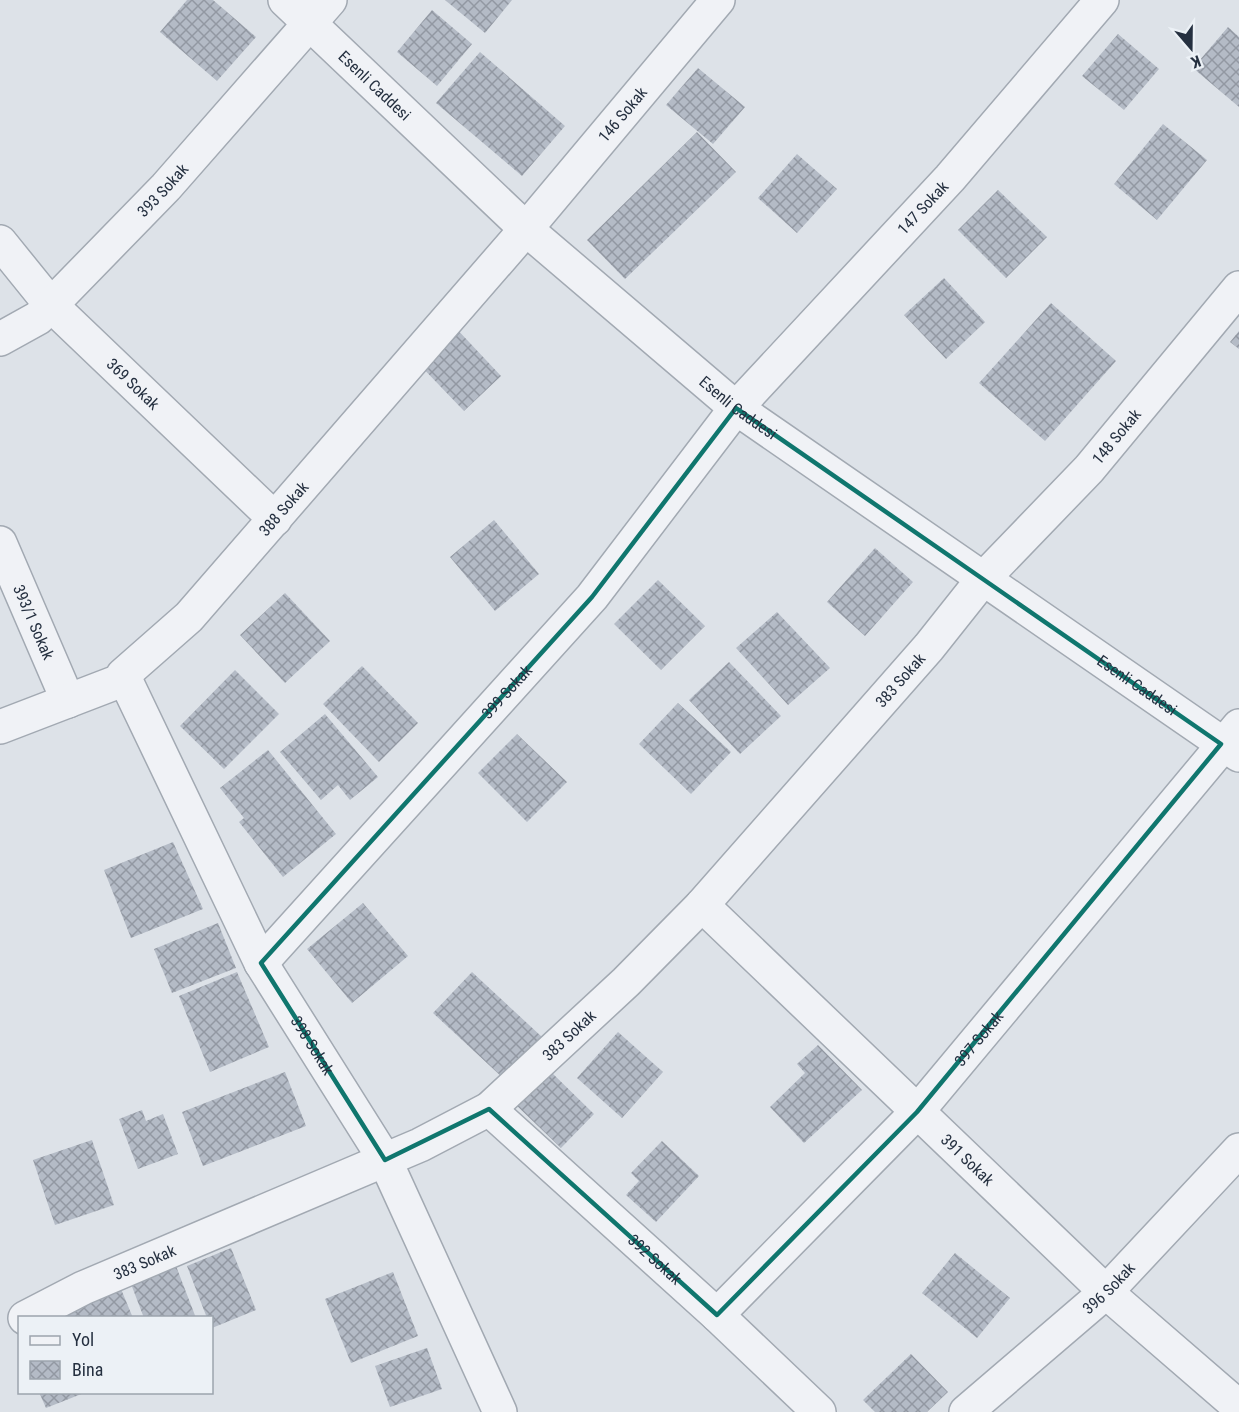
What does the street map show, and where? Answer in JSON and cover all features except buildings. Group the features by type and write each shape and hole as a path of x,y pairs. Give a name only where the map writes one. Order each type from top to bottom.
{"street":[{"name":"Esenli Caddesi","path":"285,0 319,12 526,229 736,408 983,579 1233,742"},
{"name":"146 Sokak","path":"526,229 718,0"},
{"name":"147 Sokak","path":"736,408 950,178 1102,0"},
{"name":"393 Sokak","path":"0,339 38,318 51,305 166,187 319,12"},
{"name":"388 Sokak","path":"0,728 125,679 123,675 189,617 526,229"},
{"name":"369 Sokak","path":"0,242 51,305 275,519"},
{"name":"148 Sokak","path":"983,579 1089,469 1239,288"},
{"name":"399 Sokak","path":"261,963 592,597 736,408"},
{"name":"393/1 Sokak","path":"0,543 68,701"},
{"name":"383 Sokak","path":"27,1316 83,1288 385,1160 489,1109 626,982 702,905 929,647 983,579"},
{"name":"398 Sokak","path":"125,679 261,963 385,1160 491,1409"},
{"name":"397 Sokak","path":"717,1316 917,1112 1233,742"},
{"name":"391 Sokak","path":"702,905 1106,1292 1239,1407"},
{"name":"392 Sokak","path":"489,1109 819,1412"},
{"name":"396 Sokak","path":"966,1412 1106,1292 1239,1150"},
{"path":"0,1330 18,1321"}],"highlighted area":[{"path":"736,408 1221,744 917,1112 717,1315 489,1109 385,1160 261,963 592,597"}]}
